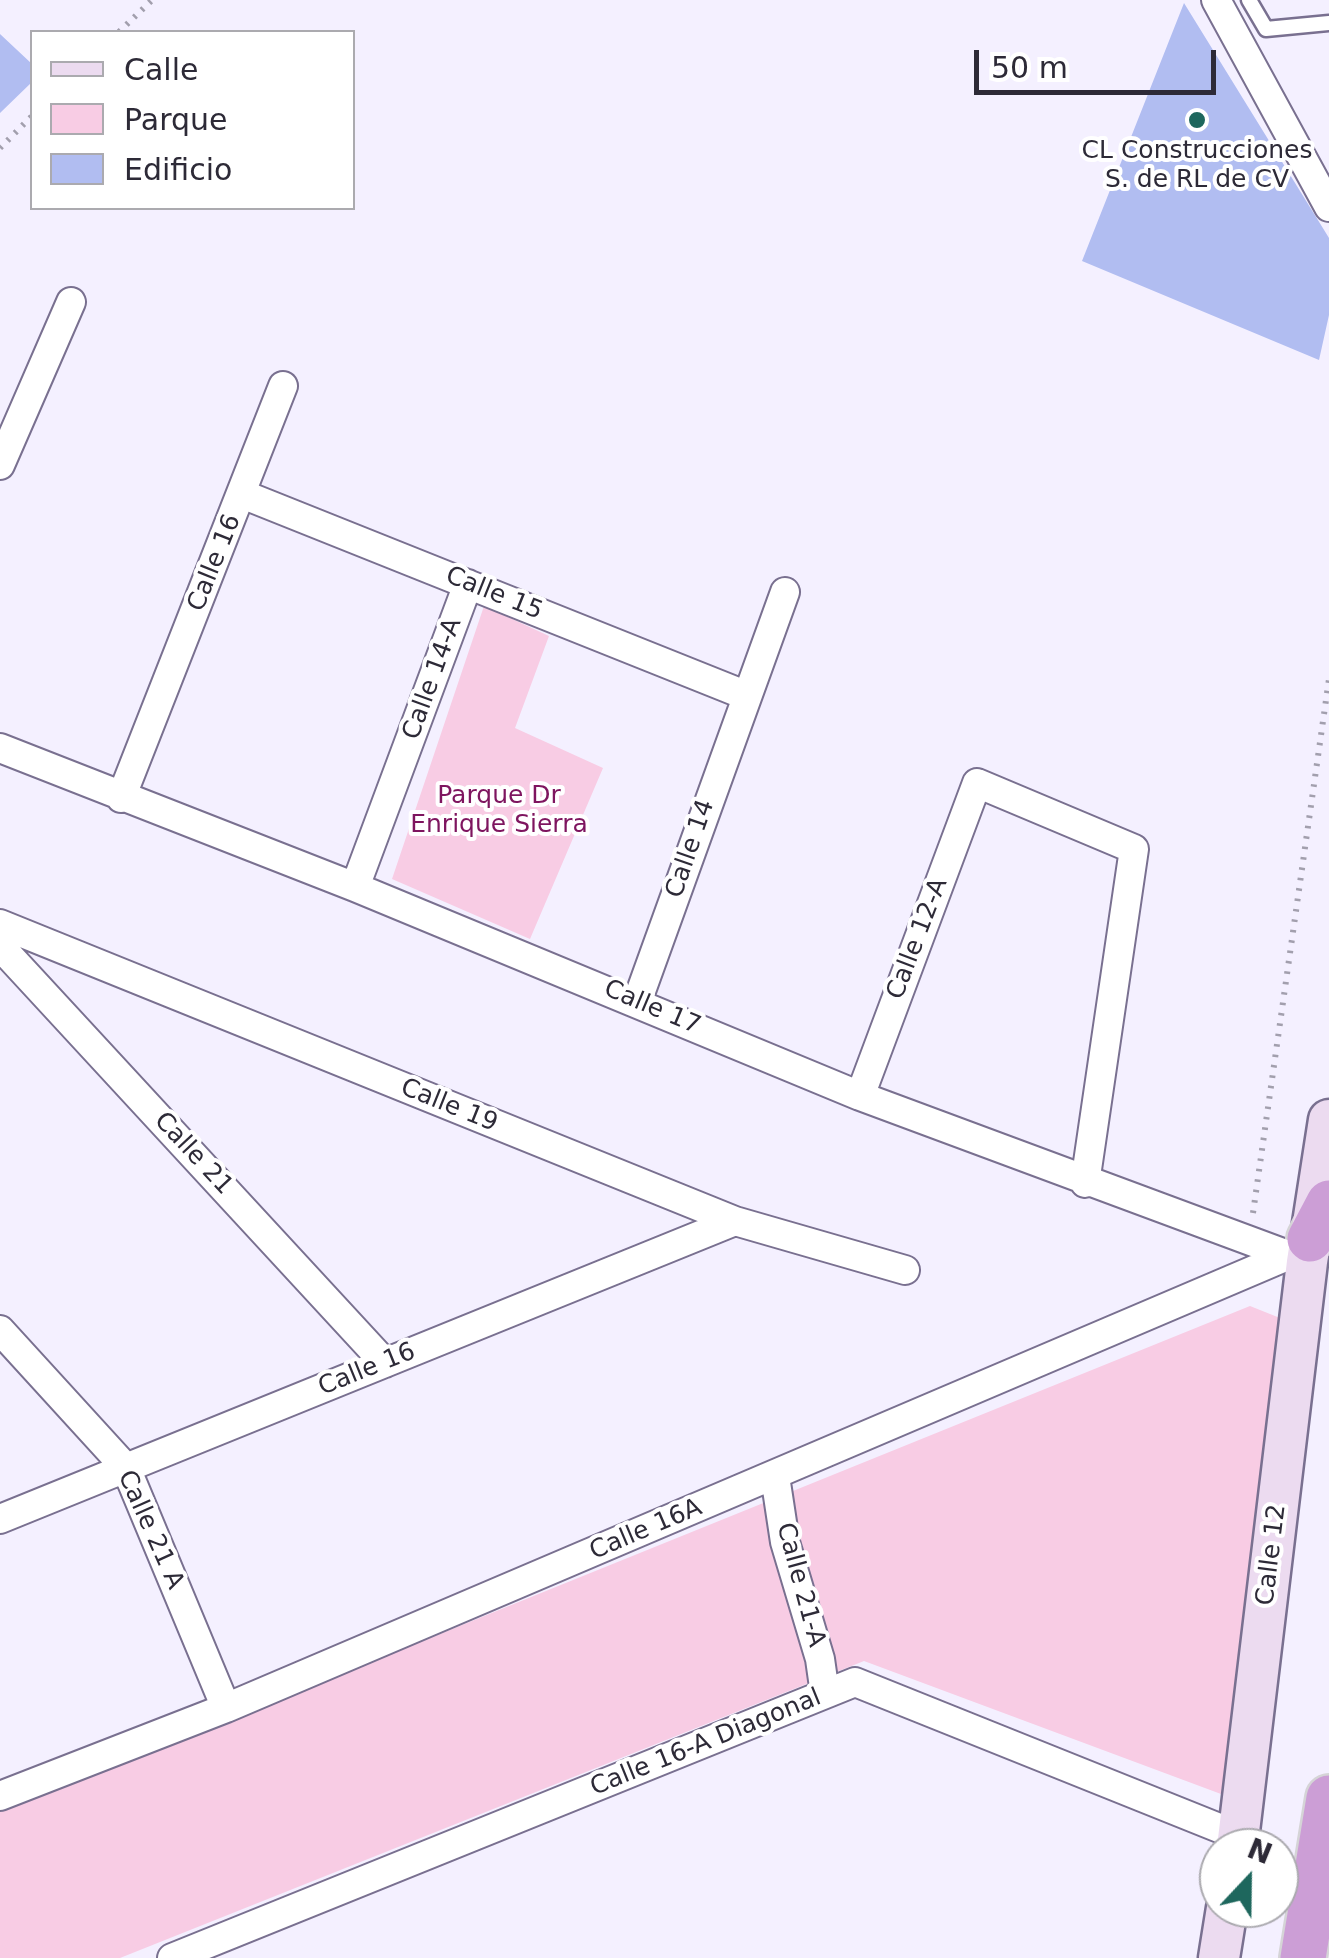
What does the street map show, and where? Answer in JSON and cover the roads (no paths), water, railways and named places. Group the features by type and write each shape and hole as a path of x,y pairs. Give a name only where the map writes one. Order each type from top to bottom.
{"highway":[{"path":"1303,1958 1329,1798"}],"main road":[{"name":"Calle 12","path":"1240,1828 1308,1240 1329,1120"},
{"path":"1219,1958 1224,1928"}],"street":[{"path":"1216,0 1329,207"},
{"path":"0,465 71,302"},
{"name":"Calle 16","path":"121,798 283,386"},
{"name":"Calle 15","path":"242,494 745,695"},
{"name":"Calle 14-A","path":"355,887 468,584"},
{"name":"Calle 14","path":"637,1002 785,592"},
{"name":"Calle 17","path":"0,748 355,887 860,1096 1085,1183 1249,1243 1308,1240"},
{"name":"Calle 12-A","path":"860,1096 977,783 1134,850 1085,1183"},
{"name":"Calle 19","path":"0,924 735,1221 905,1270"},
{"name":"Calle 21","path":"0,946 386,1362"},
{"name":"Calle 16","path":"0,1519 735,1221"},
{"name":"Calle 16A","path":"0,1796 226,1708 775,1476 1308,1240"},
{"name":"Calle 21 A","path":"0,1330 126,1468 226,1708"},
{"name":"Calle 21-A","path":"775,1476 785,1542 820,1659 826,1694"},
{"name":"Calle 16-A Diagonal","path":"172,1958 856,1682 1205,1828"}],"lane":[{"path":"1249,0 1266,29 1329,23"}],"place":[{"name":"CL Construcciones S. de RL de CV","path":"1197,120"}],"park label":[{"name":"Parque Dr Enrique Sierra","path":"499,810"}]}
